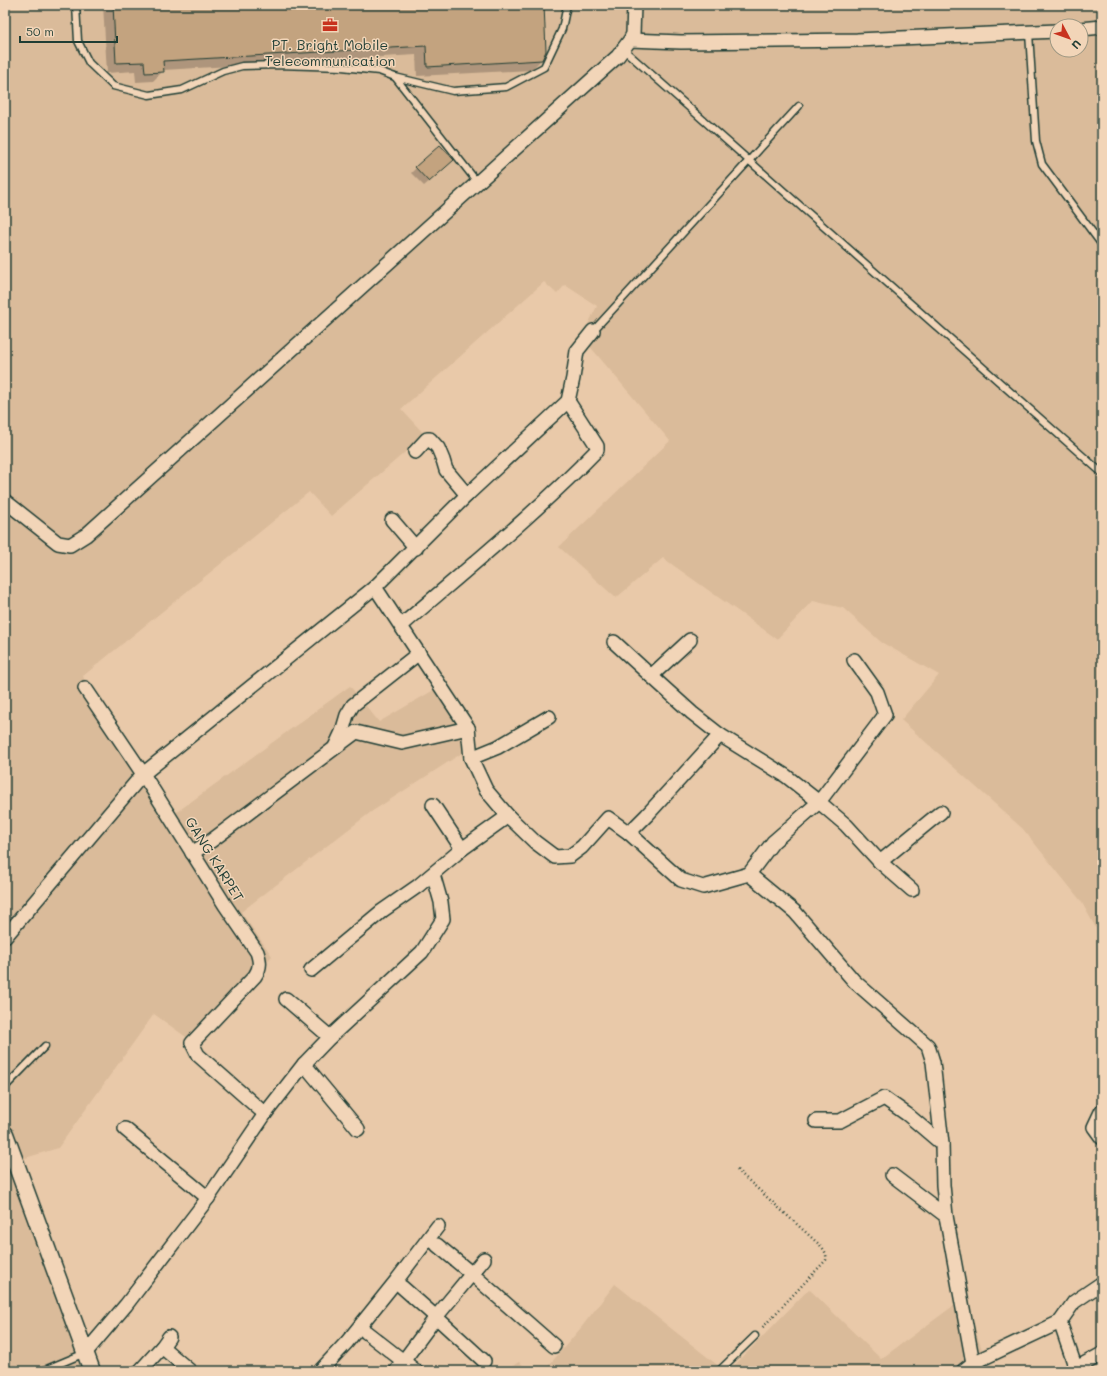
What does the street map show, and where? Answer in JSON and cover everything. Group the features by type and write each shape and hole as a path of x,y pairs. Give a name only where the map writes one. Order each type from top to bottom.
{"street":[{"path":"5,501 58,544 70,545 86,535 618,56 633,34 634,5"},
{"path":"1089,28 1102,27"},
{"path":"627,44 857,40 1049,32"},
{"path":"5,936 143,774 375,587 468,495 568,401 577,351 593,331"},
{"path":"401,626 514,529 573,475 597,450 597,446 568,401"},
{"path":"415,452 427,439 430,439 438,448 446,470 468,495"},
{"path":"392,520 416,548"},
{"path":"375,587 420,653 468,728 471,758 486,790 508,816 535,842 556,857 570,856 582,847 608,818 681,880 703,888 749,874 773,842 819,802 885,715 877,692 854,660"},
{"path":"651,676 690,640"},
{"path":"614,642 692,713 720,735 786,776 819,802 846,826 880,862 912,890"},
{"path":"335,748 347,715 353,705 420,653"},
{"name":"GANG KARPET","path":"85,688 143,774 192,853 257,952 260,960 260,969 192,1043 198,1055 265,1114"},
{"path":"471,758 498,747 549,717"},
{"path":"192,853 211,841 356,732 402,743 468,728"},
{"path":"620,827 647,815 720,735"},
{"path":"433,805 462,849"},
{"path":"880,862 941,812"},
{"path":"311,970 382,911 432,874 462,849 508,816"},
{"path":"86,1352 126,1305 208,1198 265,1114 304,1064 330,1037 422,952 443,919 441,902 432,874"},
{"path":"749,874 794,912 854,981 928,1046 933,1062 942,1144 943,1185 946,1216 968,1367 1060,1322 1074,1302 1102,1283"},
{"path":"286,999 330,1037"},
{"path":"304,1064 358,1129"},
{"path":"816,1121 840,1121 884,1098 908,1114 942,1144"},
{"path":"1102,1110 1094,1127 1102,1138"},
{"path":"124,1129 208,1198"},
{"path":"5,1135 92,1371"},
{"path":"892,1175 946,1216"},
{"path":"320,1371 347,1342 438,1226"},
{"path":"437,1245 554,1346"},
{"path":"400,1366 436,1317 484,1259"},
{"path":"402,1287 484,1361"},
{"path":"1060,1322 1075,1365 1080,1366 1102,1354"},
{"path":"366,1332 400,1366 416,1371"},
{"path":"140,1371 165,1342 190,1371"}],"lane":[{"path":"76,5 78,40 90,63 113,86 149,95 182,90 223,71 242,66 279,65 342,67 379,71 395,77 453,91 506,87 544,67 562,29 567,5"},
{"path":"1029,33 1036,140 1042,164 1102,245"},
{"path":"627,44 749,161 1102,473"},
{"path":"395,77 478,182"},
{"path":"593,331 799,106"},
{"path":"5,1087 45,1046"},
{"path":"719,1371 755,1336"},
{"path":"42,1371 86,1352"}],"path":[{"path":"737,1170 822,1247 826,1257 826,1260 755,1336"}],"shaded area":[{"path":"5,5 1102,5 1102,939 1081,901 1023,829 901,720 939,675 881,642 843,608 813,601 777,639 663,558 616,598 559,547 670,441 582,337 597,306 565,285 557,294 544,282 401,409 425,435 331,516 309,492 83,676 89,690 170,817 350,686 379,722 439,687 473,746 371,812 241,912 272,956 193,1042 154,1014 58,1148 22,1159 98,1371 5,1371"},
{"path":"615,1284 725,1371 544,1371 580,1329"},
{"path":"809,1289 881,1359 964,1298 986,1361 971,1371 729,1371"},
{"path":"519,1362 530,1371 504,1371"}],"building":[{"name":"PT. Bright Mobile Telecommunication","path":"113,5 544,5 546,51 542,60 427,67 426,46 163,61 164,72 145,73 144,62 116,63"},
{"path":"440,145 454,160 429,182 415,167"}],"place":[{"name":"PT. Bright Mobile Telecommunication","path":"330,25"}]}
